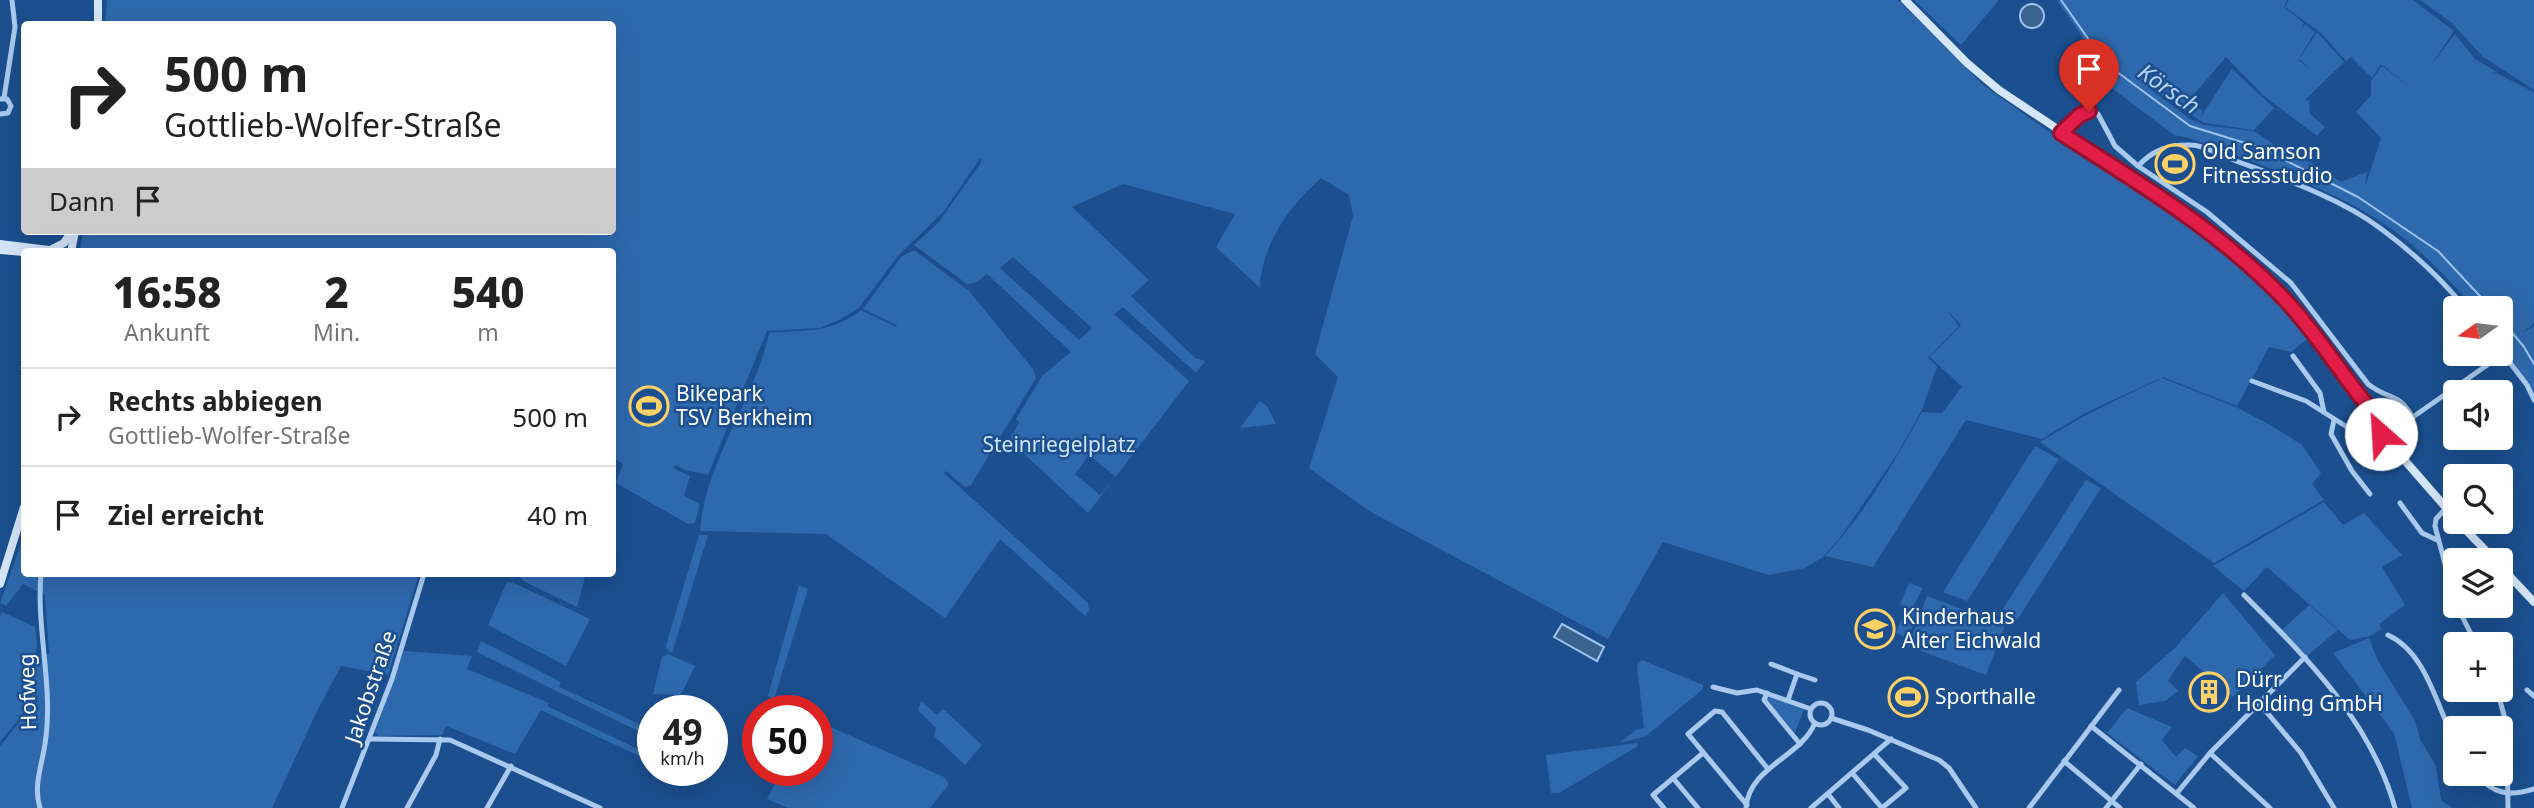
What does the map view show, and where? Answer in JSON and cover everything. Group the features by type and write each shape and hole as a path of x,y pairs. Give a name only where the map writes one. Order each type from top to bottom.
{"main road":[{"path":"98,0 98,21"},
{"path":"1905,0 1981,76 2207,230 2264,278 2316,337 2383,424"},
{"path":"54,248 64,243 71,235"},
{"path":"2,245 31,248"},
{"path":"2,245 21,251"},
{"path":"2394,441 2400,436 2400,426 2392,421 2383,424 2380,430 2382,437 2394,441 2407,463 2443,505"},
{"path":"0,584 21,517"},
{"path":"2470,534 2484,548"},
{"path":"2513,579 2534,602"}],"street":[{"path":"0,114 8,114 11,109 10,102 2,99 15,27 12,0"},
{"path":"2061,133 2084,112 2098,114 2115,146 2138,166 2207,212 2291,283 2368,384 2380,393 2400,399 2413,418"},
{"path":"2138,166 2156,151 2171,145 2194,145 2268,173 2340,205 2379,227 2445,283 2455,296"},
{"path":"2293,356 2320,393 2324,412"},
{"path":"2400,426 2483,366"},
{"path":"2513,366 2534,400"},
{"path":"2252,381 2306,401 2366,439 2374,441 2382,437"},
{"path":"2334,420 2330,434 2352,471 2370,494"},
{"path":"2400,503 2422,533 2437,540"},
{"path":"2443,511 2436,519 2437,540 2443,560"},
{"name":"Hofweg","path":"40,808 36,789 48,709 40,608 41,577"},
{"name":"Jakobstraße","path":"342,808 399,658 423,577"},
{"path":"2244,595 2305,657 2342,701 2381,765 2395,808"},
{"path":"2388,635 2407,648 2424,672 2444,716"},
{"path":"2177,793 2210,753 2305,657"},
{"path":"1771,664 1815,680"},
{"path":"1788,700 1797,674"},
{"path":"1713,687 1737,693 1767,693 1811,709"},
{"path":"2029,808 2119,690"},
{"path":"2528,690 2534,696"},
{"path":"1767,693 1764,700 1800,744"},
{"path":"2500,702 2507,726 2508,808"},
{"path":"2259,703 2301,753 2334,808"},
{"path":"1817,704 1825,704 1830,709 1830,718 1825,724 1815,723 1810,715 1811,709 1817,704"},
{"path":"1747,807 1688,734 1715,711 1721,712 1768,769"},
{"path":"1830,718 1891,739 1940,760 1949,768 1976,808"},
{"path":"1747,807 1748,795 1754,782 1800,744 1815,723"},
{"path":"2091,726 2177,793 2189,807"},
{"path":"370,739 440,739 455,742 600,808"},
{"path":"407,808 436,755 440,739"},
{"path":"1811,808 1891,739"},
{"path":"1664,808 1653,794 1703,753"},
{"path":"2210,753 2270,808"},
{"path":"1853,774 1882,808 1906,788 1875,755"},
{"path":"2064,761 2120,808"},
{"path":"2106,808 2141,764"},
{"path":"487,808 511,766"},
{"path":"1673,778 1698,808"},
{"path":"2488,786 2507,795 2534,789"},
{"path":"1828,794 1839,808"}],"green space":[{"name":"Steinriegelplatz","path":"107,0 1898,0 1983,85 2062,141 2183,216 2272,291 2311,336 2291,352 2269,347 2237,406 2163,377 2085,413 2042,439 1966,420 1873,567 1825,556 1840,540 1866,505 1890,468 1922,412 1942,413 1962,387 1930,357 1961,325 1946,309 1959,326 1928,358 1937,366 1922,410 1897,454 1840,538 1823,557 1805,568 1769,575 1663,542 1608,639 1369,511 1309,468 1338,377 1315,354 1353,216 1349,195 1321,178 1288,213 1279,227 1266,256 1260,288 1216,247 1235,214 1123,184 1072,207 1149,280 1131,296 1195,358 1205,361 1196,373 1123,307 1114,314 1189,381 1116,477 1089,455 1075,474 1100,495 1113,481 1088,513 1009,440 1019,423 1016,419 1042,376 1071,352 987,274 975,283 967,284 914,245 938,223 982,159 944,211 898,256 859,308 820,328 767,331 708,475 676,465 673,468 690,476 684,496 700,504 695,523 688,524 616,483 623,464 616,460 616,248 81,248 82,235 616,235 616,21 105,21","holes":["1013,257 1092,328 1079,340 1000,268"]},
{"path":"1914,0 1999,0 1961,45"},
{"path":"2057,0 2287,0 2284,7 2304,23 2301,31 2305,24 2315,32 2298,60 2311,69 2299,59 2317,32 2344,62 2305,100 2309,101 2310,114 2325,127 2317,136 2264,96 2226,57 2191,98 2203,112 2200,118 2232,69 2274,108 2254,130 2204,123 2136,78 2190,119 2203,125 2254,131 2341,182 2367,172 2365,187 2381,138 2356,112 2371,95 2371,81 2382,66 2414,90 2381,64 2372,78 2351,57 2346,61 2321,33 2285,7 2289,0 2413,0 2454,31 2431,65 2455,34 2475,59 2497,72 2488,74 2496,73 2534,92 2534,323 2522,333 2534,326 2534,394 2513,362 2513,296 2463,296 2418,250 2358,208 2287,175 2189,138 2174,135 2084,67 2094,54"},
{"path":"2420,0 2534,0 2534,90 2482,56 2452,23"},
{"path":"914,250 969,291 1033,369 1036,378 971,485 965,487 946,471 944,473 1088,603 1089,610 1085,616 1000,539 945,618 826,534 700,531 711,480 753,382 769,333 827,327 838,324 861,310 896,327 897,325 863,309 901,257"},
{"path":"2162,378 2238,408 2302,445 2321,473 2312,484 2324,500 2214,563 2040,442 2086,415"},
{"path":"1260,401 1267,406 1276,424 1240,428"},
{"path":"2035,446 2059,459 1967,601 1943,592"},
{"path":"2086,480 2101,488 2018,619 2001,612"},
{"path":"2324,502 2343,525 2364,513 2402,555 2382,567 2405,605 2379,624 2382,629 2370,636 2350,640 2267,567 2244,591 2213,566"},
{"path":"699,535 708,535 672,653 667,650 666,645"},
{"path":"21,544 21,577 418,577 388,675 341,666 272,808 0,808 0,746 27,713 37,657 49,654 45,595 23,584 6,606 0,603"},
{"path":"520,577 585,577 577,607"},
{"path":"507,582 590,619 566,666 488,625"},
{"path":"1909,583 1923,588 1911,610 1918,613 1908,638 1896,633 1906,608 1900,604"},
{"path":"799,585 808,589 775,695 768,695"},
{"path":"2223,593 2275,655 2233,697 2185,656 2168,680 2178,691 2165,701 2139,705 2136,682 2176,647"},
{"path":"1927,596 2005,625 1986,675 1908,646"},
{"path":"2309,605 2338,630 2307,656 2282,630"},
{"path":"2,612 35,627 37,645 27,703 22,715 0,742 0,616"},
{"path":"2369,638 2377,659 2415,721 2420,739 2436,766 2441,800 2452,808 2412,808 2394,733 2333,653"},
{"path":"481,641 561,682 559,687 637,723 637,731 477,652"},
{"path":"404,651 472,656 467,669 549,703 547,706 637,749 637,755 541,710 515,754 446,726 442,735 378,736 375,732"},
{"path":"668,654 695,666 681,695 653,694 662,657"},
{"path":"1642,660 1703,685 1703,689 1646,736 1619,743 1636,730 1644,728 1637,665"},
{"path":"1768,696 1804,709 1795,733 1766,699"},
{"path":"921,701 937,715 943,709 982,745 965,765 934,736 936,728 918,710"},
{"path":"2127,708 2172,727 2162,740 2176,757 2185,748 2198,756 2175,785 2107,733"},
{"path":"833,728 944,777 949,784 930,808 788,808 767,799 774,786 833,786"},
{"path":"1637,743 1638,746 1559,793 1551,793 1546,755"}],"shaded area":[{"path":"2032,4 2043,11 2044,16 2037,27 2032,28 2021,21 2020,16 2027,5"},
{"path":"1562,624 1604,647 1597,661 1554,637"}],"waterway":[{"name":"Körsch","path":"2061,0 2105,63 2190,126 2261,148 2358,197 2438,251 2480,296"},
{"name":"Körsch","path":"2513,334 2534,364"}],"place":[{"name":"Old Samson Fitnessstudio","path":"2175,164"},
{"name":"Bikepark TSV Berkheim","path":"649,406"},
{"name":"Kinderhaus Alter Eichwald","path":"1875,629"},
{"name":"Dürr Holding GmbH","path":"2209,692"},
{"name":"Sporthalle","path":"1908,697"}],"route":[{"path":"2089,111 2080,115 2061,133 2182,212 2264,278 2316,337 2383,424 2381,434"}]}
